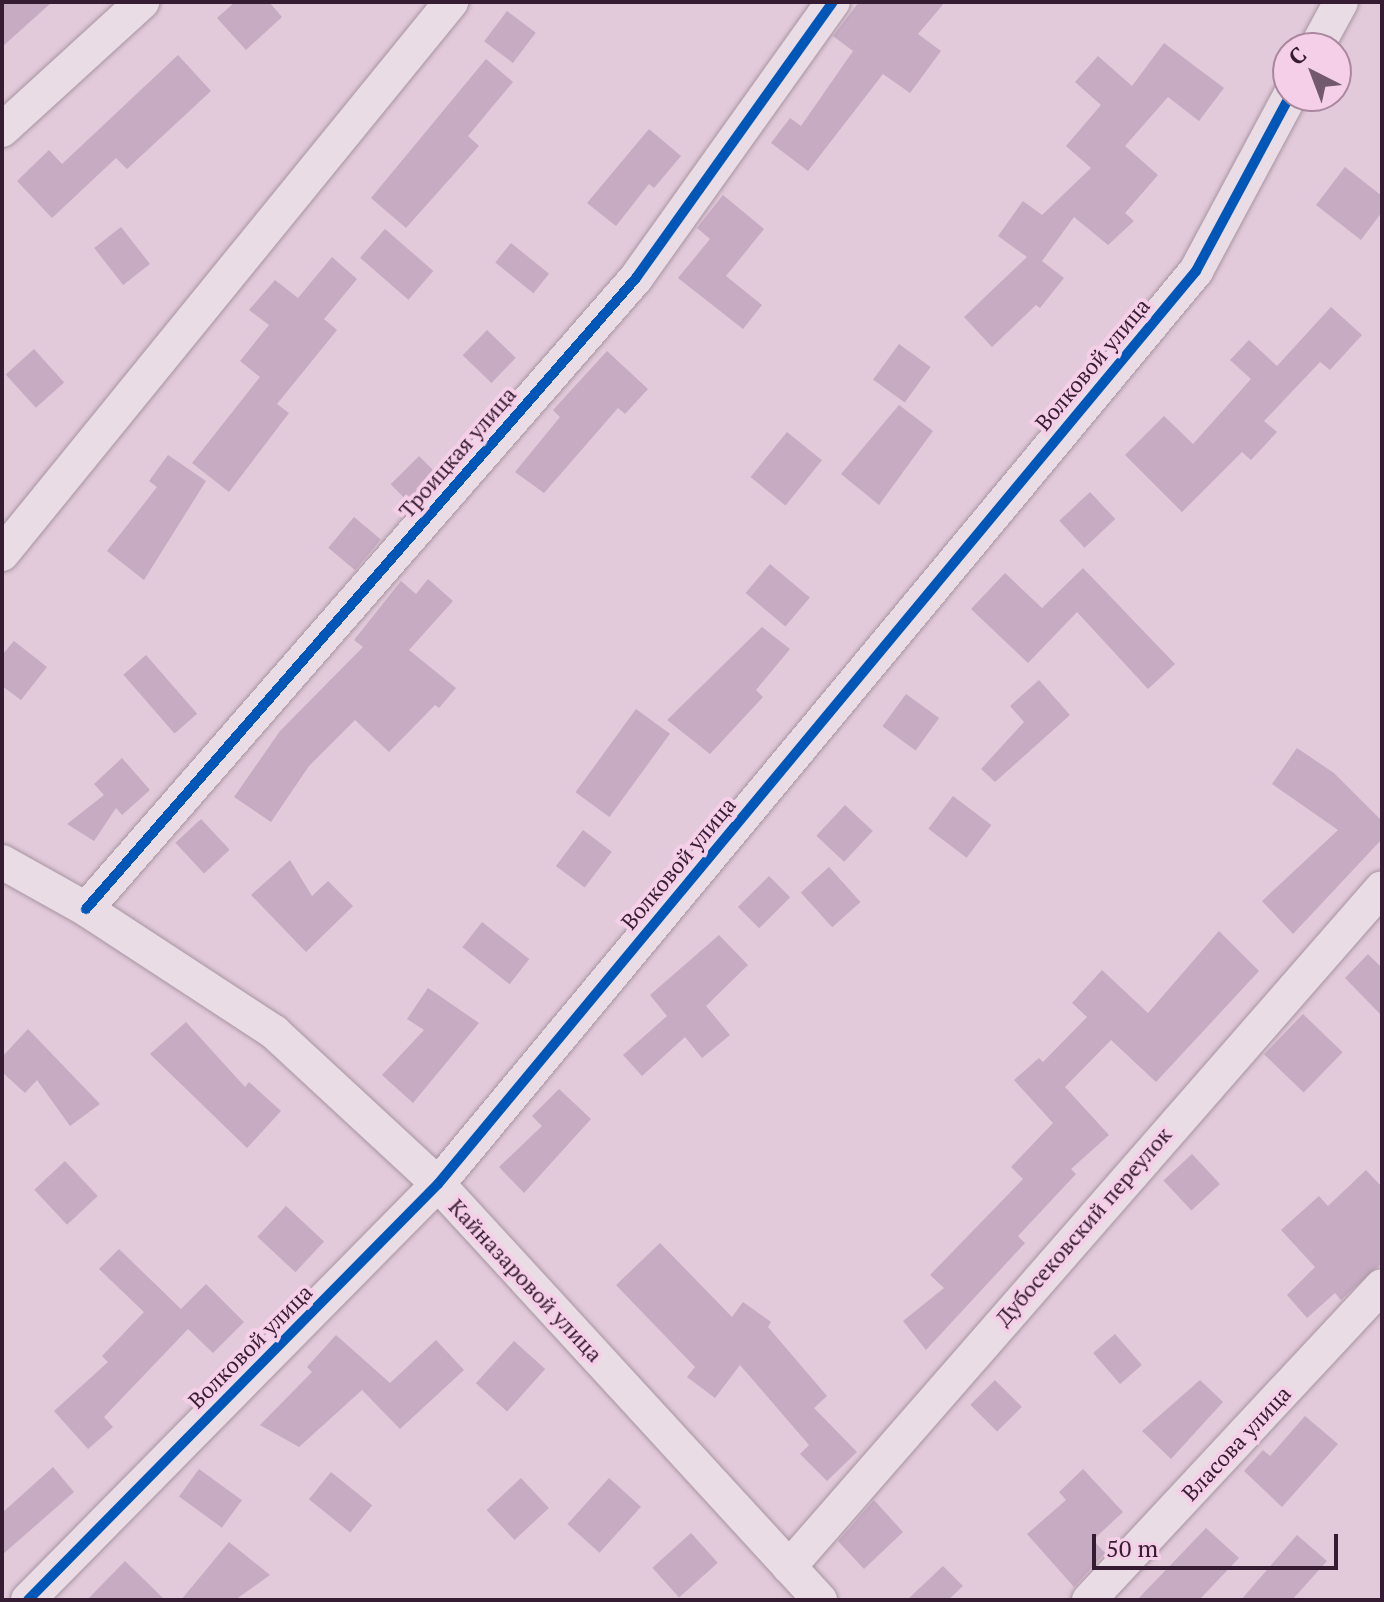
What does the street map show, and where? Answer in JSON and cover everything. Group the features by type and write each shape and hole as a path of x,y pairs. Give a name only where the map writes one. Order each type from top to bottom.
{"street":[{"path":"2,130 142,2"},
{"path":"2,554 451,2"},
{"name":"Троицкая улица","path":"86,909 636,278 833,2"},
{"path":"1325,32 1341,2"},
{"name":"Волковой улица","path":"28,1600 438,1184 1196,271 1281,112"},
{"name":"Кайназаровой улица","path":"2,862 86,909 274,1032 438,1184 820,1600"},
{"name":"Дубосековский переулок","path":"789,1567 1382,888"},
{"name":"Власова улица","path":"1089,1600 1382,1286"}],"building":[{"path":"2,2 52,2 2,47"},
{"path":"235,2 269,2 282,17 246,50 217,18"},
{"path":"859,2 945,2 918,34 941,51 910,93 883,74 808,171 771,143 790,118 801,126 853,51 833,36"},
{"path":"507,11 536,33 513,63 484,41"},
{"path":"1164,43 1224,88 1199,121 1168,97 1125,146 1158,175 1125,213 1134,221 1108,245 1074,217 1042,261 1064,278 1040,308 1036,305 992,347 964,317 1027,257 998,236 1023,201 1042,215 1091,168 1066,146 1101,105 1075,82 1098,56 1132,86"},
{"path":"178,55 211,91 127,169 116,158 52,218 17,181 49,150 62,164"},
{"path":"486,59 513,82 468,136 479,146 406,228 371,198"},
{"path":"649,129 681,156 654,188 649,184 616,226 587,203"},
{"path":"1345,167 1382,196 1382,212 1361,240 1316,205"},
{"path":"723,195 764,229 726,276 762,305 743,329 678,278 710,239 697,228"},
{"path":"121,227 150,264 123,285 94,248"},
{"path":"385,229 433,271 408,300 360,258"},
{"path":"511,243 549,274 533,293 495,262"},
{"path":"332,257 357,279 324,319 337,330 277,404 289,413 229,492 192,463 260,377 240,361 269,325 249,310 275,280 298,298"},
{"path":"1331,307 1362,335 1330,370 1320,362 1264,421 1277,432 1251,460 1242,452 1182,512 1125,455 1164,416 1193,444 1251,379 1230,360 1249,340 1277,366"},
{"path":"487,330 516,358 491,383 463,355"},
{"path":"899,344 931,367 905,403 873,380"},
{"path":"34,349 64,382 36,408 6,374"},
{"path":"607,351 648,389 625,414 618,408 544,493 515,472 560,417 553,410"},
{"path":"899,405 933,431 879,505 841,474"},
{"path":"787,432 822,460 785,505 750,477"},
{"path":"168,455 206,481 144,580 107,551 157,487 149,481"},
{"path":"419,456 438,475 410,503 391,484"},
{"path":"1090,492 1115,519 1085,548 1059,521"},
{"path":"354,517 381,539 355,570 328,548"},
{"path":"770,564 810,597 785,627 746,593"},
{"path":"1083,568 1175,664 1148,689 1077,612 1028,663 971,609 1005,573 1042,608"},
{"path":"428,579 453,601 409,650 456,688 439,708 435,705 389,752 355,720 309,766 271,822 234,797 280,731 363,647 354,640 401,581 416,594"},
{"path":"762,627 790,649 756,690 763,697 710,754 667,720"},
{"path":"14,641 47,667 21,700 2,686 2,655"},
{"path":"146,655 197,714 175,734 123,675"},
{"path":"1039,680 1070,715 995,782 981,769 1024,722 1010,706"},
{"path":"906,694 939,718 916,750 882,726"},
{"path":"636,709 670,734 609,817 575,792"},
{"path":"1297,748 1334,773 1382,821 1382,839 1293,934 1262,901 1338,830 1272,784"},
{"path":"122,758 150,790 122,815 116,808 94,841 67,824 104,795 94,784"},
{"path":"953,796 991,825 967,858 928,829"},
{"path":"845,805 873,831 844,862 816,836"},
{"path":"201,819 230,850 204,874 175,843"},
{"path":"583,830 612,852 585,888 556,866"},
{"path":"290,860 312,896 328,881 353,906 306,952 251,895"},
{"path":"829,867 860,902 832,927 801,892"},
{"path":"769,876 790,897 759,928 738,907"},
{"path":"482,922 529,959 510,984 462,947"},
{"path":"1219,931 1259,971 1156,1082 1111,1040 1065,1087 1109,1135 1071,1169 1076,1174 1018,1236 1025,1243 926,1350 903,1321 944,1288 930,1275 1023,1179 1011,1167 1053,1123 1014,1080 1039,1058 1043,1062 1087,1017 1072,1003 1102,970 1148,1013"},
{"path":"719,935 748,965 706,1006 730,1035 702,1058 685,1037 642,1076 623,1055 667,1016 650,995"},
{"path":"1368,954 1382,968 1382,1016 1345,978"},
{"path":"428,988 479,1023 413,1103 382,1075 424,1030 407,1019"},
{"path":"1303,1014 1343,1052 1304,1092 1264,1054"},
{"path":"186,1022 245,1087 249,1082 281,1111 247,1148 150,1054"},
{"path":"28,1029 100,1104 70,1126 37,1080 25,1093 2,1072 2,1057"},
{"path":"559,1089 591,1119 524,1193 499,1167 542,1126 532,1116"},
{"path":"1192,1154 1220,1184 1191,1211 1163,1181"},
{"path":"65,1161 98,1196 67,1225 34,1190"},
{"path":"1366,1170 1382,1187 1382,1263 1341,1300 1335,1293 1307,1318 1287,1295 1315,1267 1281,1230 1319,1196 1328,1206"},
{"path":"286,1206 324,1241 295,1272 257,1237"},
{"path":"660,1243 732,1317 743,1302 771,1322 768,1327 827,1396 814,1408 857,1452 827,1481 800,1454 809,1445 740,1365 715,1398 687,1377 695,1367 616,1285"},
{"path":"119,1249 181,1309 206,1284 244,1322 213,1353 188,1329 104,1417 113,1427 88,1449 54,1411 108,1362 102,1356 144,1312 99,1269"},
{"path":"1115,1334 1142,1365 1120,1384 1093,1353"},
{"path":"336,1335 390,1383 436,1340 464,1370 400,1429 362,1390 299,1447 260,1425 312,1372 307,1367"},
{"path":"514,1341 545,1369 507,1411 476,1383"},
{"path":"995,1380 1022,1407 997,1432 970,1405"},
{"path":"1200,1380 1223,1402 1171,1459 1142,1431"},
{"path":"1305,1416 1338,1444 1282,1507 1244,1471 1263,1450 1270,1456"},
{"path":"53,1467 74,1492 2,1555 2,1513"},
{"path":"199,1469 242,1500 222,1528 179,1497"},
{"path":"1083,1469 1123,1512 1093,1540 1105,1553 1074,1587 1027,1534 1066,1500 1059,1492"},
{"path":"331,1472 372,1505 350,1533 309,1499"},
{"path":"521,1478 549,1508 515,1540 487,1510"},
{"path":"609,1478 641,1507 599,1553 568,1524"},
{"path":"874,1500 903,1532 864,1569 838,1541"},
{"path":"1206,1528 1239,1558 1199,1600 1137,1600"},
{"path":"691,1533 718,1563 679,1598 652,1568"},
{"path":"1297,1535 1327,1561 1292,1600 1241,1600"},
{"path":"229,1542 270,1575 235,1600 181,1600"},
{"path":"125,1561 165,1600 87,1600"},
{"path":"943,1566 963,1586 948,1600 907,1600"}],"cycle path":[{"path":"86,909 636,278 833,2"},
{"path":"28,1600 438,1184 1196,271 1281,112"}]}
